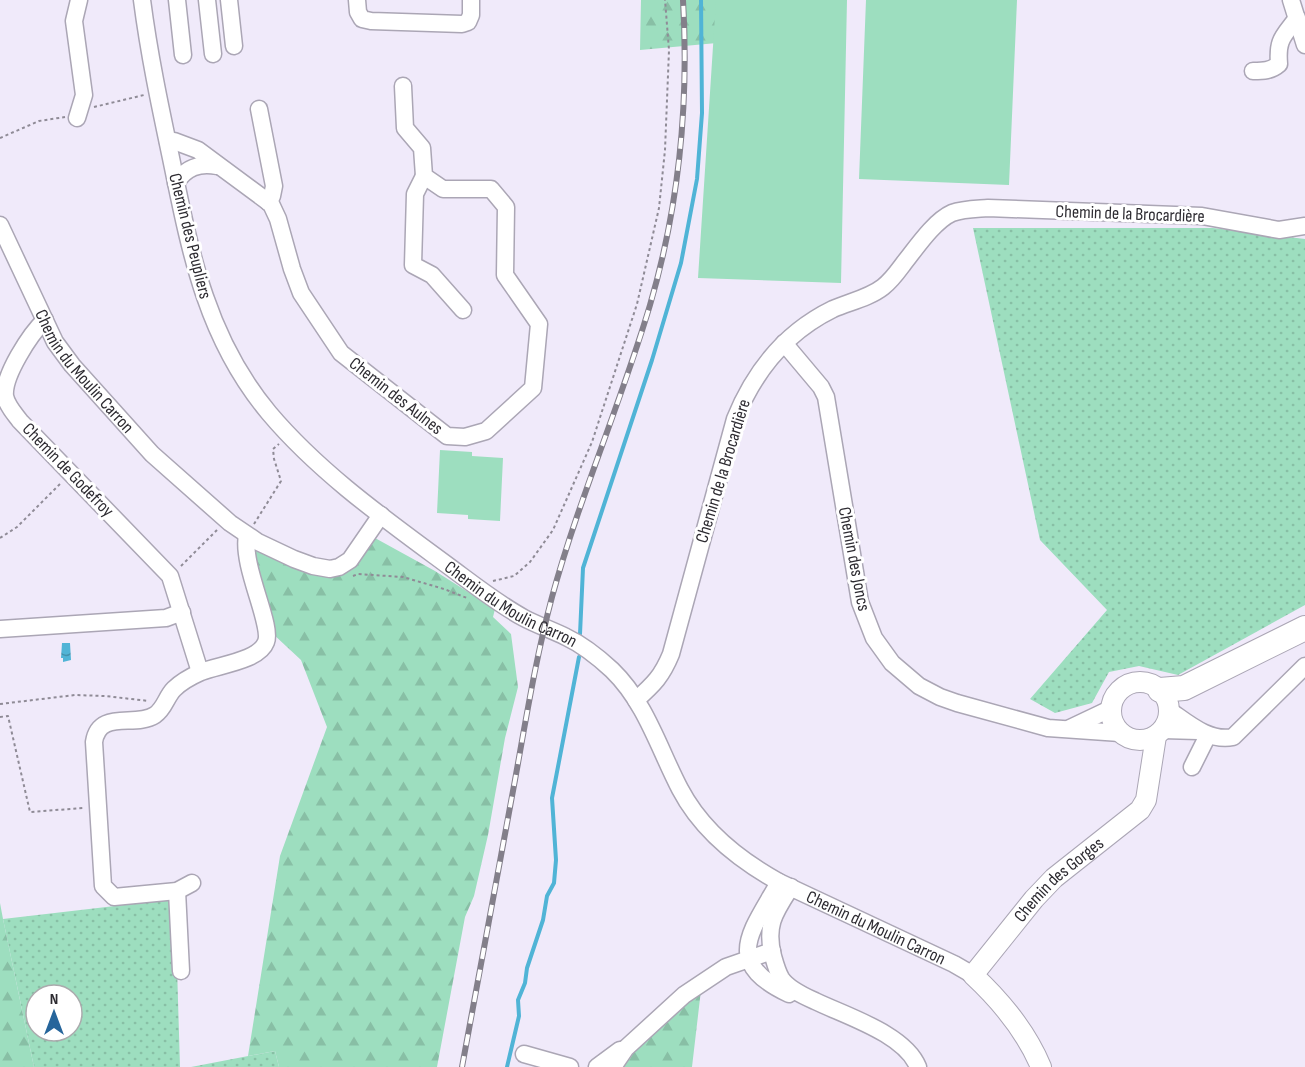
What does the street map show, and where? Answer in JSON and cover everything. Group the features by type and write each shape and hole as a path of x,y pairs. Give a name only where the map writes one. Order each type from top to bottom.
{"highway":[{"path":"1165,700 1184,688 1305,628"}],"main road":[{"path":"1124,736 1138,741 1160,733 1167,724 1165,700 1143,682 1125,686 1118,692 1110,709 1114,726 1139,758 1147,790"},
{"name":"Chemin des Gorges","path":"973,975 1034,899 1054,878 1140,810 1146,800 1160,733"},
{"name":"Chemin du Moulin Carron","path":"973,975 997,999 1022,1030 1041,1067"}],"street":[{"path":"76,118 84,95 74,21 79,0"},
{"name":"Chemin des Peupliers","path":"142,0 152,66 176,183 200,285 215,324 252,392 291,438 381,515"},
{"path":"177,0 183,55"},
{"path":"207,0 213,54"},
{"path":"229,0 234,46"},
{"path":"357,0 357,12 362,19 462,24 468,22 471,15 471,0"},
{"path":"1291,0 1305,45"},
{"path":"1253,70 1273,69 1279,64 1280,39 1297,18"},
{"path":"403,86 405,128 422,148 424,176 415,194 413,265 432,275 463,310"},
{"path":"259,109 274,186 268,202"},
{"name":"Chemin des Aulnes","path":"168,142 174,141 198,150 268,202 278,219 301,292 341,353 447,436 465,437 486,430 533,388 539,324 505,275 507,207 491,189 443,189 424,176"},
{"path":"176,183 181,175 191,167 207,164 217,166"},
{"name":"Chemin de la Brocardière","path":"636,700 655,684 664,672 671,654 732,430 744,396 757,375 784,343 819,316 881,288 889,282 937,224 950,214 970,209 988,208 1202,216 1279,230 1305,226"},
{"name":"Chemin du Moulin Carron","path":"0,225 55,342 72,365 136,438 164,466 249,532 294,559 330,569 339,567 350,560 381,515 501,604 588,650 621,679 653,729 681,792 701,821 731,851 756,869 785,885 973,975"},
{"name":"Chemin de Godefroy","path":"45,320 33,332 7,380 5,398 20,421 70,475 170,576 200,672"},
{"name":"Chemin des Joncs","path":"784,343 821,387 826,397 860,602 867,624 882,651 908,678 940,697 1048,728 1069,728 1124,736"},
{"path":"192,884 177,891 114,897 103,886 94,742 100,727 111,722 154,716 166,702 172,690 200,672 249,657 261,650 267,641 267,628 251,578 245,544 249,532"},
{"path":"0,629 166,618 182,612"},
{"path":"1165,700 1205,733 1221,740 1233,737 1305,666"},
{"name":"Chemin des Joncs","path":"1069,728 1110,709"},
{"path":"1160,733 1205,733"},
{"path":"1192,766 1205,733"},
{"path":"785,885 772,918 770,935 772,951 782,979 805,996 893,1038 911,1053 918,1067"},
{"path":"785,885 751,933 747,942 749,958 756,972 764,980 788,994 805,996"},
{"path":"177,891 181,971"},
{"path":"613,1067 626,1048 684,995 726,967 772,951"},
{"path":"597,1067 626,1048"},
{"path":"524,1054 570,1067"}],"path":[{"path":"491,582 514,576 530,561 553,530 592,442 637,304 658,208 665,150 669,50 665,0"},
{"path":"0,138 39,121 63,117 76,118 92,107 149,93"},
{"path":"249,532 280,481 273,449 284,441"},
{"path":"0,538 17,527 70,475"},
{"path":"170,576 221,526"},
{"path":"348,578 358,574 403,577 472,599"},
{"path":"0,704 75,695 166,702"},
{"path":"0,717 8,716 30,812 98,806"}],"green space":[{"path":"641,0 737,0 739,41 640,50"},
{"path":"716,0 847,0 841,283 698,278"},
{"path":"866,0 1017,0 1009,185 859,179"},
{"path":"973,228 1213,228 1305,239 1305,605 1178,675 1139,666 1109,672 1092,703 1055,713 1030,699 1107,610 1040,540"},
{"path":"440,450 472,452 472,456 503,458 500,521 468,519 468,515 437,513"},
{"path":"375,538 435,571 495,609 493,617 511,634 518,687 505,738 488,835 474,896 465,917 437,1067 279,1067 275,1051 248,1056 280,856 327,727 301,660 272,633 249,543 331,572"},
{"path":"175,899 180,1067 34,1067 29,1043 84,1043 84,983 24,983 24,1019 3,919"},
{"path":"0,903 24,1019 24,1043 29,1043 34,1067 0,1067"},
{"path":"701,990 692,1067 617,1067"},
{"path":"275,1051 279,1067 191,1067"}],"water":[{"path":"62,643 70,643 71,660 63,662"}],"waterway":[{"path":"580,634 583,568 652,360 681,263 697,179 702,113 701,0"},
{"path":"507,1067 519,1016 518,1000 543,920 547,896 554,883 556,860 552,798 579,657"}],"railway":[{"path":"462,1067 546,620 575,523 639,342 668,230 675,192 683,116 683,0"}]}
